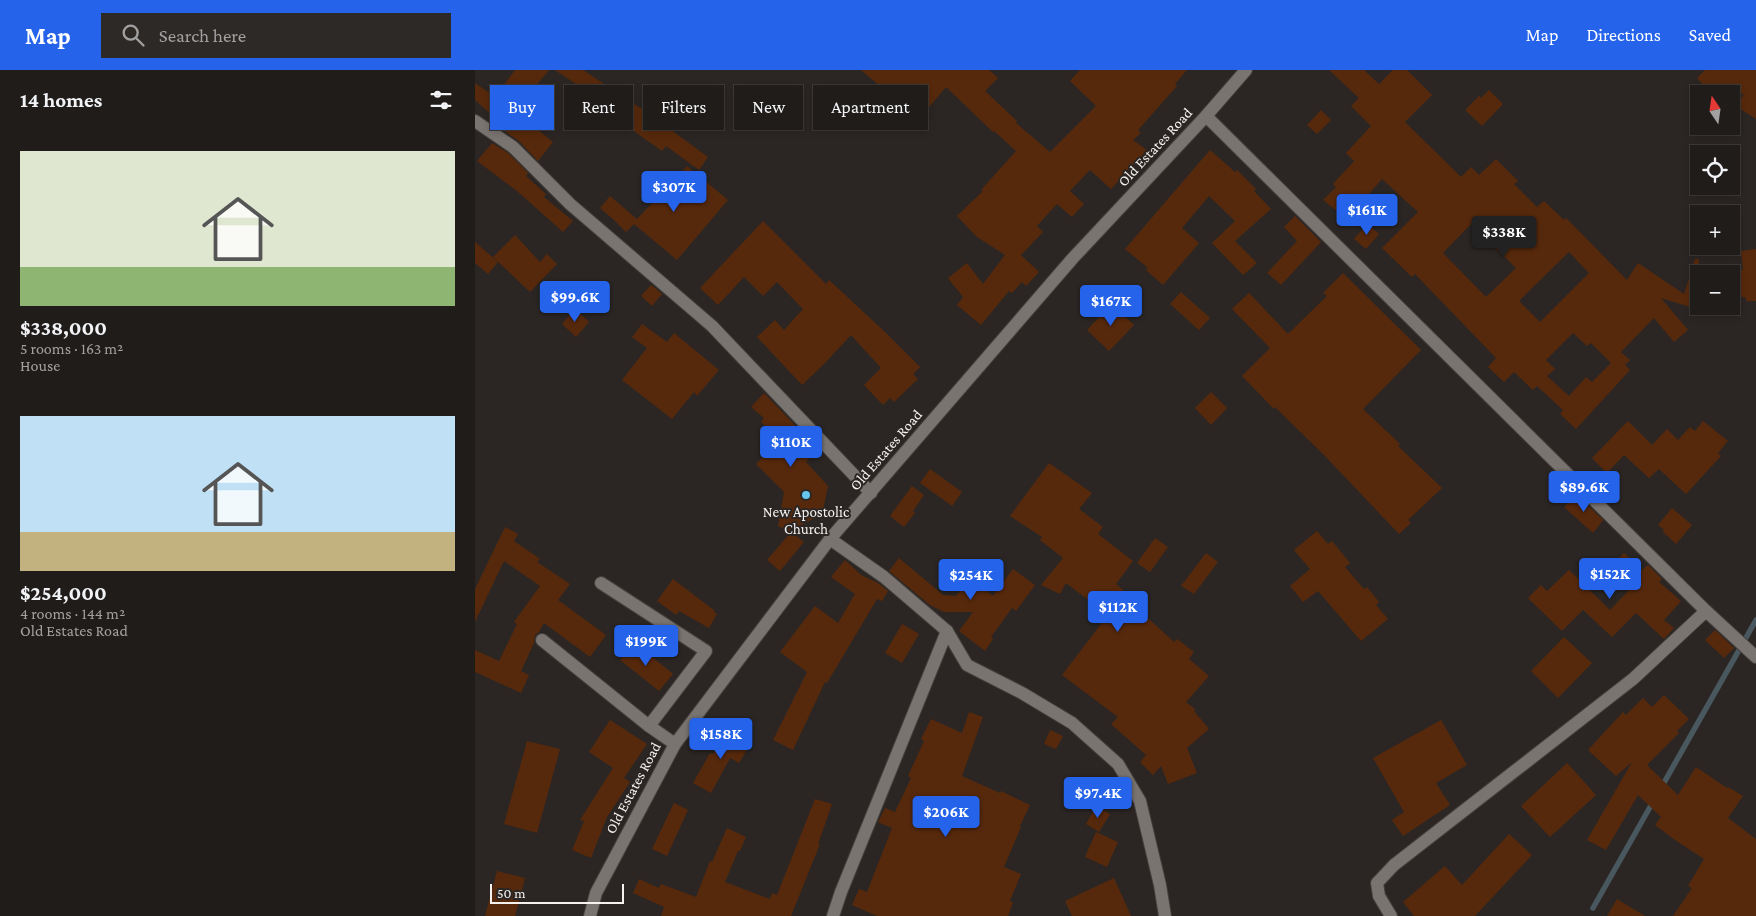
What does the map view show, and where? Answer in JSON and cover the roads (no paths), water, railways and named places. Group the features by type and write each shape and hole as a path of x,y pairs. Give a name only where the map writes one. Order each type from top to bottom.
{"street":[{"name":"Old Estates Road","path":"590,916 596,893 675,744 830,540 1073,258 1206,116 1246,70"},
{"path":"1206,116 1706,611 1753,654"},
{"path":"475,121 513,147 570,204 712,326 871,492"},
{"path":"830,540 884,577 947,631 967,665 1022,693 1072,723 1118,764 1140,801 1160,885 1165,916"},
{"path":"601,583 706,651 649,726"},
{"path":"1391,916 1379,896 1377,883 1394,865 1471,803 1633,679 1706,611"},
{"path":"833,916 947,631"},
{"path":"542,640 649,726 675,744"}],"waterway":[{"path":"1661,788 1756,620"},
{"path":"1593,908 1654,800"}],"place":[{"name":"New Apostolic Church","path":"806,495"}]}
